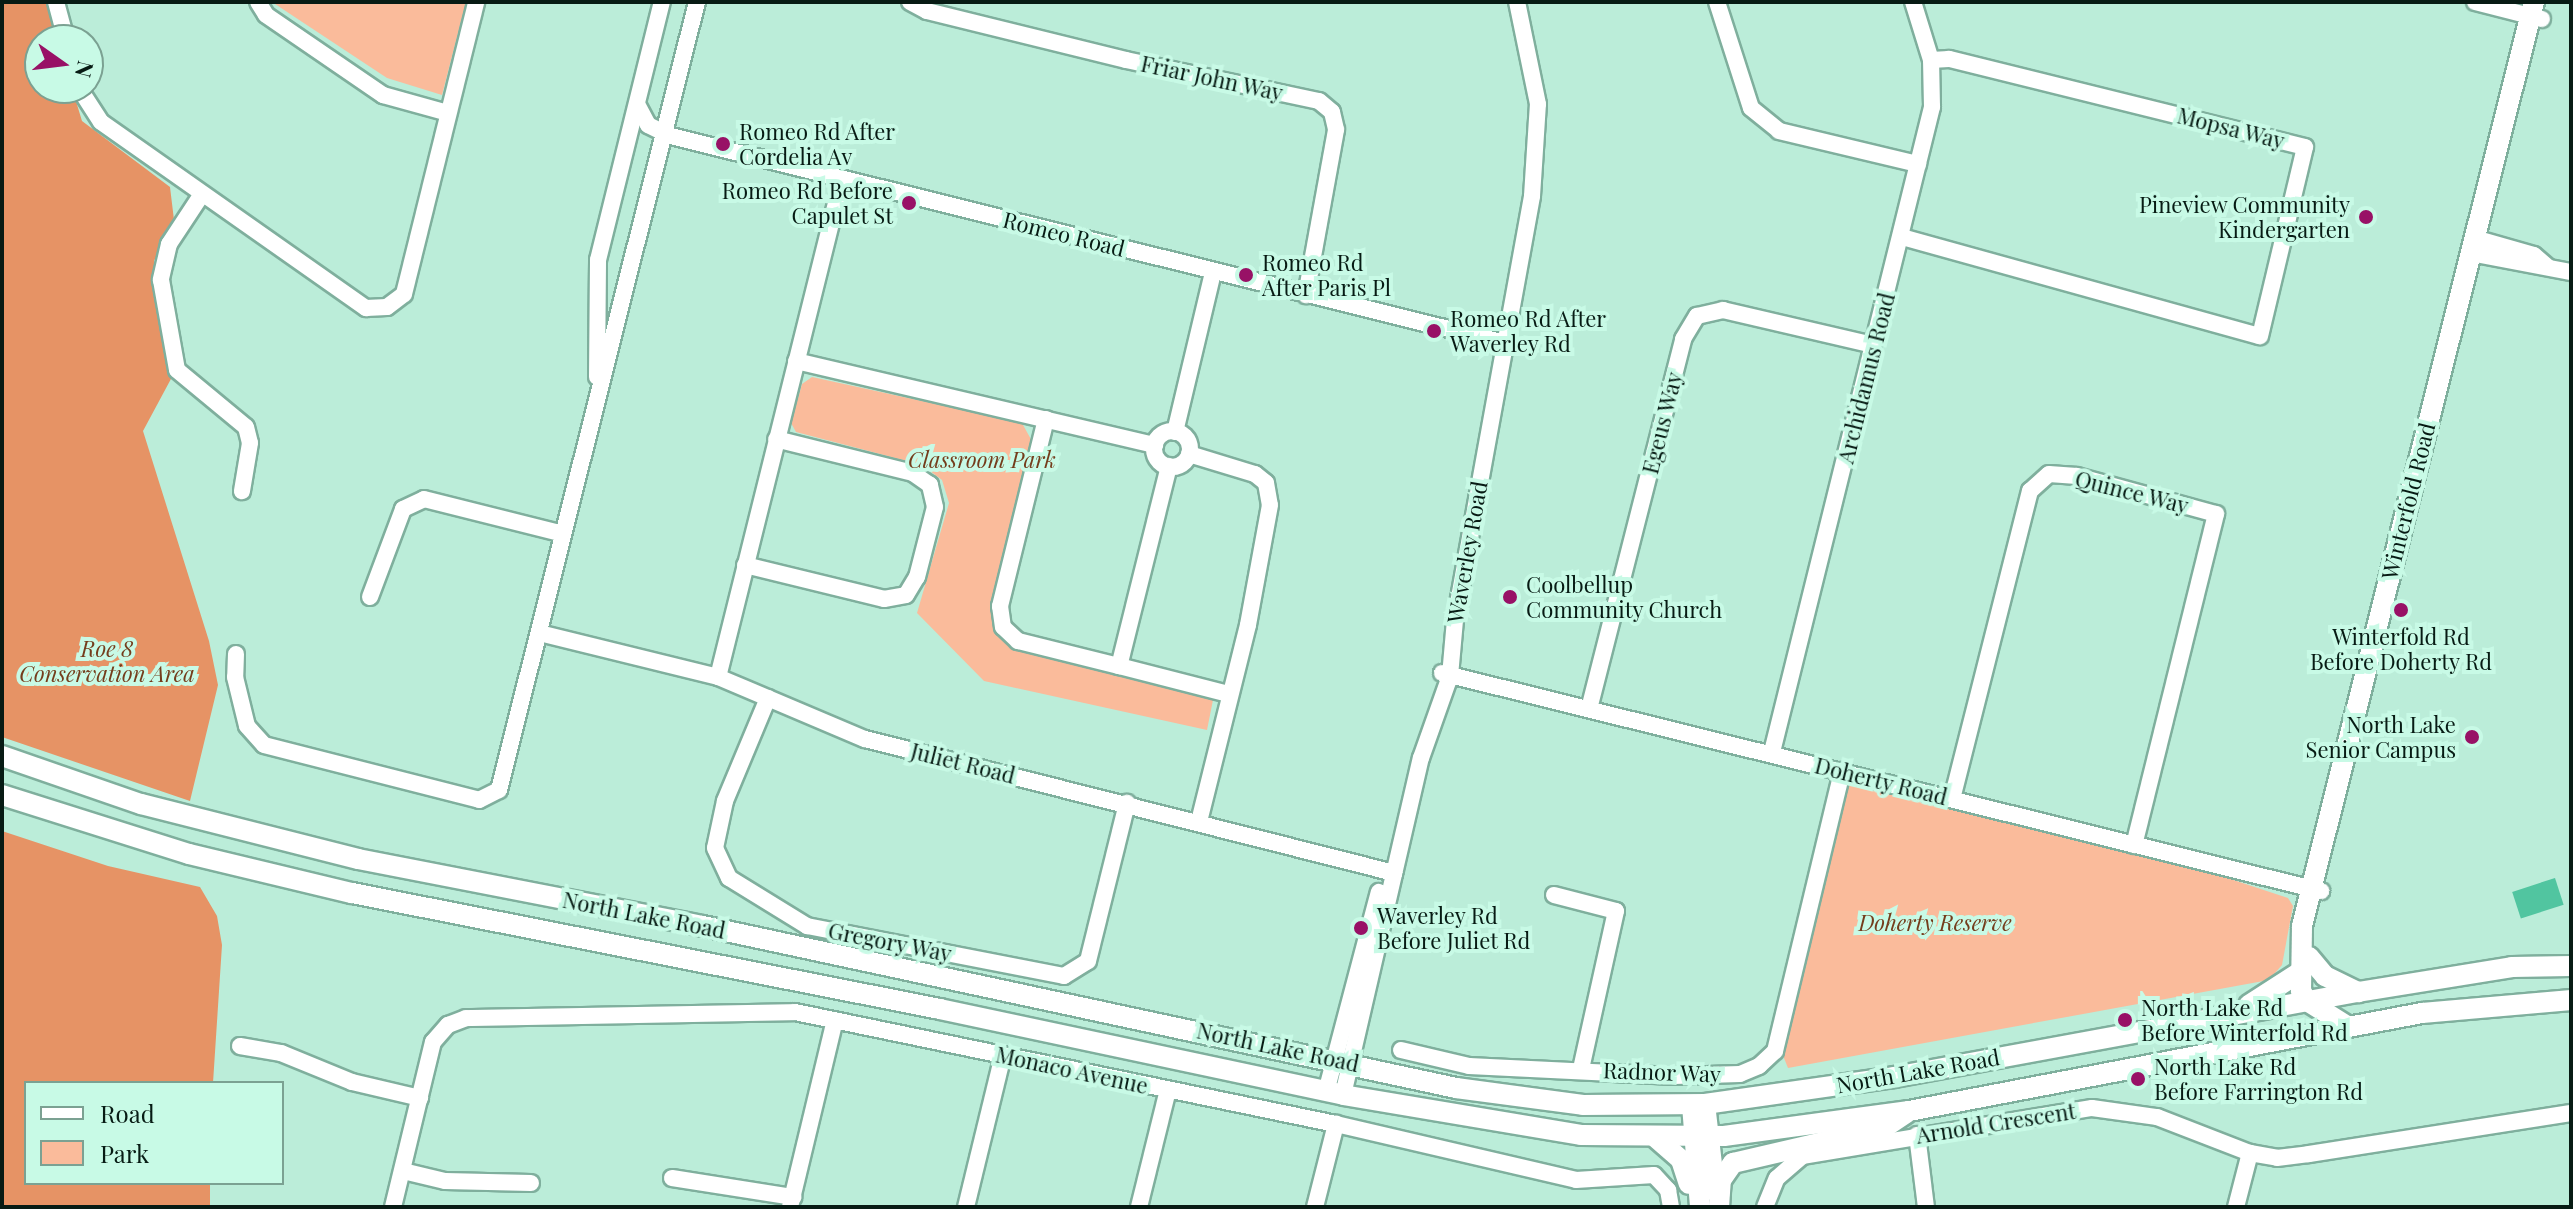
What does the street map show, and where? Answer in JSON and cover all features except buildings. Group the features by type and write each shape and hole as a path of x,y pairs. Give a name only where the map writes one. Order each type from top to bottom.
{"main road":[{"name":"Winterfold Road","path":"2307,1001 2305,964 2298,949 2316,890 2538,10"},
{"name":"North Lake Road","path":"2,756 141,804 358,859 1516,1098 1583,1105 1698,1104 1894,1077 2358,992 2512,967 2571,966"},
{"name":"North Lake Road","path":"2,795 189,854 352,893 1334,1093 1553,1132 1700,1137 1909,1111 2422,1013 2571,1000"},
{"path":"2231,1014 2280,989 2305,964 2358,992"},
{"path":"2290,1037 2307,1001 2347,1026"},
{"path":"1698,1104 1700,1207"},
{"path":"1718,1207 1721,1180 1733,1163 1884,1128 1909,1111"},
{"path":"1655,1137 1688,1172 1693,1207"},
{"path":"1700,1137 1718,1207"}],"street":[{"path":"56,2 62,24"},
{"path":"258,2 266,15 383,95 448,113"},
{"path":"89,104 101,122 366,308 387,307 404,294 476,2"},
{"path":"597,403 598,260 662,2"},
{"path":"236,654 235,677 247,726 264,745 479,800 490,798 499,790 697,2"},
{"name":"Friar John Way","path":"910,2 927,11 1126,60 1319,101 1332,112 1336,130 1306,295"},
{"name":"Waverley Road","path":"1501,342 1529,133 1526,76 1508,2"},
{"name":"Waverley Road","path":"1334,1093 1389,872 1421,719 1445,674 1501,342 1538,146 1537,88 1517,2"},
{"path":"1717,2 1751,108 1779,131 1918,164"},
{"name":"Archidamus Road","path":"1772,752 1932,107 1931,60 1913,2"},
{"path":"2475,2 2538,10"},
{"name":"Mopsa Way","path":"1902,237 2260,336 2305,147 1949,59 1931,60"},
{"path":"637,104 648,125 664,134"},
{"name":"Romeo Road","path":"664,134 1501,342"},
{"path":"718,677 842,179"},
{"path":"202,194 169,244 161,280 177,370 246,427 250,443 242,491"},
{"path":"2478,247 2534,255 2548,267 2571,272"},
{"path":"1175,432 1213,272"},
{"name":"Egeus Way","path":"1589,709 1683,339 1697,316 1723,310 1873,345"},
{"path":"796,361 1155,445"},
{"path":"1046,419 1000,606 1003,627 1018,641 1229,694"},
{"path":"1175,432 1187,440 1189,454 1179,465 1169,466 1157,459 1155,445 1165,433 1175,432"},
{"path":"745,565 884,599 906,595 917,577 935,507 930,485 913,473 776,439"},
{"path":"1189,454 1255,474 1269,494 1263,550 1199,821"},
{"path":"1119,666 1169,466"},
{"name":"Quince Way","path":"1952,799 2030,491 2049,474 2077,476 2216,514 2134,845"},
{"path":"370,597 403,509 424,499 563,534"},
{"name":"Juliet Road","path":"539,633 718,677 865,739 1199,821 1389,872"},
{"name":"Doherty Road","path":"1445,674 1772,752 2316,890"},
{"name":"Gregory Way","path":"768,698 725,801 715,848 729,878 807,926 1064,976 1088,961 1127,803"},
{"name":"Radnor Way","path":"1401,1050 1469,1066 1740,1074 1775,1051 1842,771"},
{"path":"1554,895 1616,911 1581,1069"},
{"name":"Monaco Avenue","path":"420,1098 433,1042 448,1025 466,1018 795,1012 1336,1124 1576,1180 1654,1175 1668,1190 1671,1207"},
{"path":"672,1178 792,1202 835,1020"},
{"path":"240,1046 281,1053 352,1082 420,1098 393,1207"},
{"path":"966,1207 1003,1055"},
{"path":"1139,1207 1168,1090"},
{"name":"Arnold Crescent","path":"1765,1207 1777,1178 1802,1156 2092,1108 2157,1117 2250,1153 2277,1158 2571,1113"},
{"path":"1315,1207 1336,1124"},
{"path":"1917,1135 1926,1207"},
{"path":"2236,1207 2250,1153"},
{"path":"403,1171 445,1181 531,1183"}],"green space":[{"name":"Roe 8 Conservation Area","path":"2,2 48,2 54,24 24,24 24,104 77,104 82,121 170,187 174,220 154,261 172,377 143,431 209,641 218,685 190,801 2,737"},
{"path":"272,2 466,2 442,95 387,78"},
{"name":"Classroom Park","path":"812,377 1022,423 1033,443 996,618 1018,632 1214,695 1207,730 984,681 917,613 949,503 942,480 922,465 796,432 791,423 802,384"},
{"name":"Doherty Reserve","path":"1850,780 2203,870 2288,898 2293,906 2282,965 2269,980 1788,1068 1782,1053"},
{"path":"2,831 108,866 200,887 217,916 222,945 213,1081 24,1081 24,1185 210,1185 210,1207 2,1207"}],"shaded area":[{"path":"2555,878 2564,905 2521,919 2512,892"}],"place":[{"name":"Romeo Rd After Cordelia Av","path":"723,144"},
{"name":"Romeo Rd Before Capulet St","path":"909,203"},
{"name":"Pineview Community Kindergarten","path":"2366,217"},
{"name":"Romeo Rd After Paris Pl","path":"1246,275"},
{"name":"Romeo Rd After Waverley Rd","path":"1434,331"},
{"name":"Coolbellup Community Church","path":"1510,597"},
{"name":"Winterfold Rd Before Doherty Rd","path":"2401,610"},
{"name":"North Lake Senior Campus","path":"2472,737"},
{"name":"Waverley Rd Before Juliet Rd","path":"1361,928"},
{"name":"North Lake Rd Before Winterfold Rd","path":"2125,1020"},
{"name":"North Lake Rd Before Farrington Rd","path":"2138,1079"}]}
